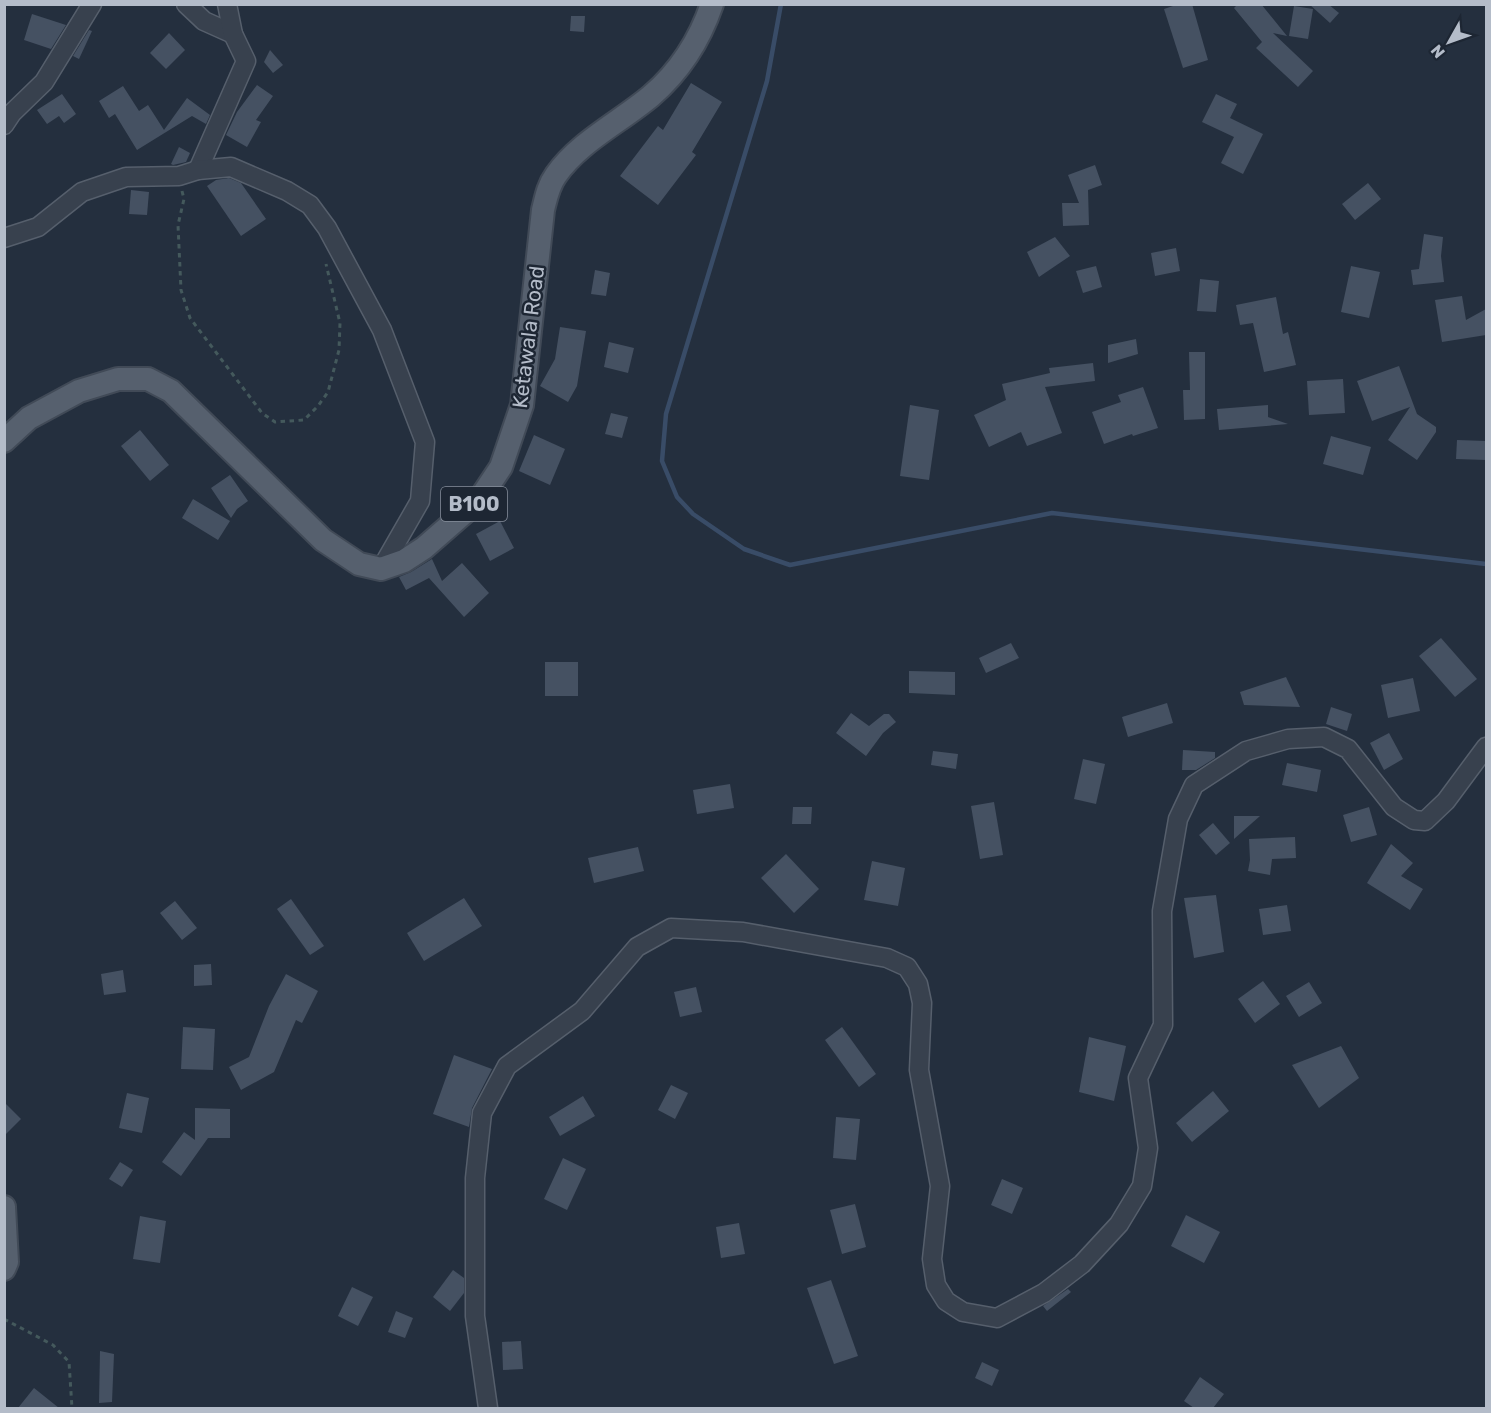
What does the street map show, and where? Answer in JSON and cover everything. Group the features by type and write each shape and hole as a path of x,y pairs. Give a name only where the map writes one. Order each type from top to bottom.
{"main road":[{"name":"Ketawala Road","path":"381,569 404,561 430,542 479,500 501,467 522,405 543,210 548,191 555,176 568,161 652,95 676,70 696,42 712,4"},
{"path":"4,441 29,418 79,391 118,379 148,380 171,391 323,540 359,564 381,569"},
{"path":"4,1207 7,1262 4,1269"}],"street":[{"path":"4,125 12,113 44,82 92,4"},
{"path":"186,4 204,21 233,34"},
{"path":"198,170 246,61 233,34 227,4"},
{"path":"4,238 38,227 82,192 126,177 179,176 198,170 231,168 287,191 310,205 327,228 382,330 426,442 420,501 381,569"},
{"path":"488,1408 475,1316 475,1178 482,1113 507,1066 582,1011 637,947 671,928 743,932 887,958 907,968 918,984 922,1004 919,1070 940,1186 932,1259 936,1285 946,1301 963,1312 997,1318 1044,1293 1082,1264 1119,1224 1142,1186 1148,1148 1138,1078 1163,1025 1162,911 1178,819 1194,785 1246,751 1288,739 1324,737 1348,749 1394,807 1414,820 1425,821 1446,801 1486,747"}],"path":[{"path":"179,176 184,199 178,225 181,290 190,318 262,413 275,422 304,420 318,406 328,392 339,351 340,323 321,244 327,228"},
{"path":"4,1319 53,1345 69,1362 72,1408"}],"building":[{"path":"1179,4 1192,4 1208,60 1183,68 1164,9"},
{"path":"1238,4 1261,4 1287,36 1273,33 1313,71 1298,87 1256,48 1262,42 1234,8"},
{"path":"1309,4 1328,4 1339,13 1330,23"},
{"path":"1294,6 1313,9 1308,39 1289,36"},
{"path":"32,14 66,25 51,49 24,40"},
{"path":"571,16 585,16 584,32 570,31"},
{"path":"89,30 92,31 79,59 73,56"},
{"path":"169,33 185,50 166,69 150,53"},
{"path":"270,50 283,65 273,73 264,62"},
{"path":"691,83 722,102 692,152 696,155 658,205 620,176 658,126 663,130"},
{"path":"257,85 273,96 256,120 261,122 247,147 226,135 237,112"},
{"path":"123,86 139,111 148,105 164,130 187,98 210,115 206,124 192,116 137,150 115,114 109,118 99,101"},
{"path":"62,94 76,114 64,123 59,116 47,124 37,110"},
{"path":"1216,94 1237,104 1230,118 1263,134 1243,174 1221,163 1234,137 1202,122"},
{"path":"179,147 190,153 186,162 173,165 171,164"},
{"path":"1095,165 1102,185 1088,190 1089,225 1063,226 1062,203 1079,203 1068,175"},
{"path":"229,178 241,183 266,219 241,236 207,186 216,180"},
{"path":"1368,183 1381,199 1355,220 1342,204"},
{"path":"131,190 149,192 147,215 129,214"},
{"path":"1424,234 1443,237 1441,256 1444,282 1413,285 1411,270 1419,269"},
{"path":"1055,237 1070,256 1039,277 1027,252"},
{"path":"1176,248 1180,271 1155,276 1151,253"},
{"path":"1096,266 1102,287 1083,293 1076,271"},
{"path":"1351,266 1380,272 1369,318 1341,312"},
{"path":"595,270 610,273 606,296 591,294"},
{"path":"1200,279 1219,281 1216,312 1197,311"},
{"path":"1462,296 1466,320 1486,309 1486,335 1442,342 1435,300"},
{"path":"1276,297 1283,334 1288,332 1296,365 1264,372 1253,323 1240,325 1236,305"},
{"path":"560,327 586,331 577,386 568,402 540,386 555,359"},
{"path":"1136,339 1138,354 1108,363 1108,345"},
{"path":"609,342 634,348 628,373 604,367"},
{"path":"1189,352 1205,352 1205,419 1184,420 1183,390 1190,390"},
{"path":"1093,363 1095,381 1045,387 1062,433 1027,446 1021,432 989,447 974,415 1006,400 1002,384 1050,373 1049,368"},
{"path":"1399,366 1417,414 1436,427 1436,432 1417,460 1388,440 1410,407 1372,421 1357,381"},
{"path":"1343,379 1345,413 1309,415 1307,381"},
{"path":"1143,387 1158,428 1104,444 1092,412 1121,402 1118,395"},
{"path":"910,405 939,410 929,480 900,476"},
{"path":"1268,405 1268,417 1288,424 1219,430 1217,409"},
{"path":"611,413 628,417 622,438 605,434"},
{"path":"140,430 169,465 150,481 121,446"},
{"path":"534,435 565,449 550,485 519,471"},
{"path":"1331,436 1371,447 1363,475 1323,464"},
{"path":"1457,440 1486,441 1486,460 1456,459"},
{"path":"230,475 248,501 237,509 231,518 211,488"},
{"path":"193,499 230,521 218,540 182,518"},
{"path":"500,521 514,548 490,561 476,534"},
{"path":"432,559 442,581 462,563 489,593 464,617 429,578 406,590 399,577"},
{"path":"1441,638 1477,679 1455,697 1419,656"},
{"path":"1011,643 1019,658 986,673 979,658"},
{"path":"545,662 578,662 578,696 545,696"},
{"path":"909,671 955,672 955,695 909,693"},
{"path":"1286,677 1300,707 1244,705 1240,692"},
{"path":"1413,678 1420,711 1388,718 1381,685"},
{"path":"1167,703 1173,723 1128,737 1122,717"},
{"path":"1331,707 1352,714 1347,731 1326,724"},
{"path":"851,713 869,726 884,714 889,714 896,722 883,733 866,756 836,733"},
{"path":"1389,733 1403,759 1384,770 1370,743"},
{"path":"1183,750 1215,752 1215,758 1196,770 1182,770"},
{"path":"933,751 958,754 956,769 931,765"},
{"path":"1083,759 1105,764 1096,804 1074,799"},
{"path":"1287,763 1321,770 1317,792 1282,785"},
{"path":"730,784 734,808 697,814 693,790"},
{"path":"994,802 1003,855 980,859 971,806"},
{"path":"793,807 812,807 811,824 792,824"},
{"path":"1369,807 1377,835 1351,842 1343,815"},
{"path":"1234,816 1260,816 1234,839"},
{"path":"1213,823 1230,843 1216,855 1199,835"},
{"path":"1295,837 1296,858 1272,859 1270,875 1248,871 1249,839"},
{"path":"1391,844 1413,863 1401,876 1423,889 1410,910 1367,883"},
{"path":"638,847 644,871 594,883 588,858"},
{"path":"786,854 819,889 794,913 761,878"},
{"path":"872,861 905,868 898,906 864,900"},
{"path":"1216,895 1224,952 1194,958 1184,898"},
{"path":"464,898 482,926 424,961 407,933"},
{"path":"291,899 324,946 310,955 277,909"},
{"path":"175,901 197,928 182,940 160,913"},
{"path":"1287,905 1291,931 1263,935 1259,909"},
{"path":"211,964 212,985 194,986 194,965"},
{"path":"123,970 126,992 104,995 101,974"},
{"path":"286,974 318,991 302,1023 296,1020 274,1072 241,1090 229,1067 249,1057 269,1006"},
{"path":"1263,981 1280,1004 1255,1023 1238,999"},
{"path":"1309,982 1322,1003 1299,1017 1286,996"},
{"path":"696,987 702,1012 680,1017 674,992"},
{"path":"183,1027 215,1029 213,1070 181,1069"},
{"path":"842,1027 876,1074 859,1087 825,1040"},
{"path":"1089,1037 1126,1046 1114,1101 1079,1092"},
{"path":"1341,1046 1359,1078 1319,1108 1292,1065"},
{"path":"454,1055 492,1069 472,1108 469,1127 433,1114"},
{"path":"671,1085 688,1093 675,1119 658,1110"},
{"path":"1213,1091 1229,1111 1192,1142 1176,1123"},
{"path":"127,1093 149,1098 142,1133 119,1128"},
{"path":"583,1096 595,1116 560,1136 549,1117"},
{"path":"4,1102 21,1119 4,1136"},
{"path":"195,1108 230,1109 230,1138 208,1138 181,1176 162,1162 184,1132 195,1140"},
{"path":"836,1117 860,1119 856,1160 833,1158"},
{"path":"563,1158 586,1169 567,1210 544,1199"},
{"path":"120,1162 133,1170 122,1187 109,1179"},
{"path":"1002,1179 1023,1188 1012,1214 991,1205"},
{"path":"855,1204 866,1247 842,1254 830,1210"},
{"path":"1186,1215 1220,1232 1204,1263 1171,1246"},
{"path":"140,1216 166,1221 160,1263 133,1259"},
{"path":"739,1223 745,1254 721,1258 716,1227"},
{"path":"453,1270 464,1278 464,1293 450,1311 433,1297"},
{"path":"831,1280 858,1356 834,1364 807,1288"},
{"path":"352,1287 373,1297 358,1326 338,1316"},
{"path":"1068,1289 1071,1292 1047,1311 1043,1306"},
{"path":"396,1311 413,1318 405,1338 388,1332"},
{"path":"521,1341 523,1369 503,1370 502,1342"},
{"path":"100,1351 114,1354 112,1402 99,1403"},
{"path":"982,1362 999,1370 992,1386 975,1378"},
{"path":"1200,1377 1224,1394 1213,1408 1194,1408 1184,1401"},
{"path":"34,1388 59,1408 18,1408"}],"waterway":[{"path":"781,4 767,81 666,414 662,461 677,497 693,514 744,549 790,565 1052,513 1486,564"}]}
